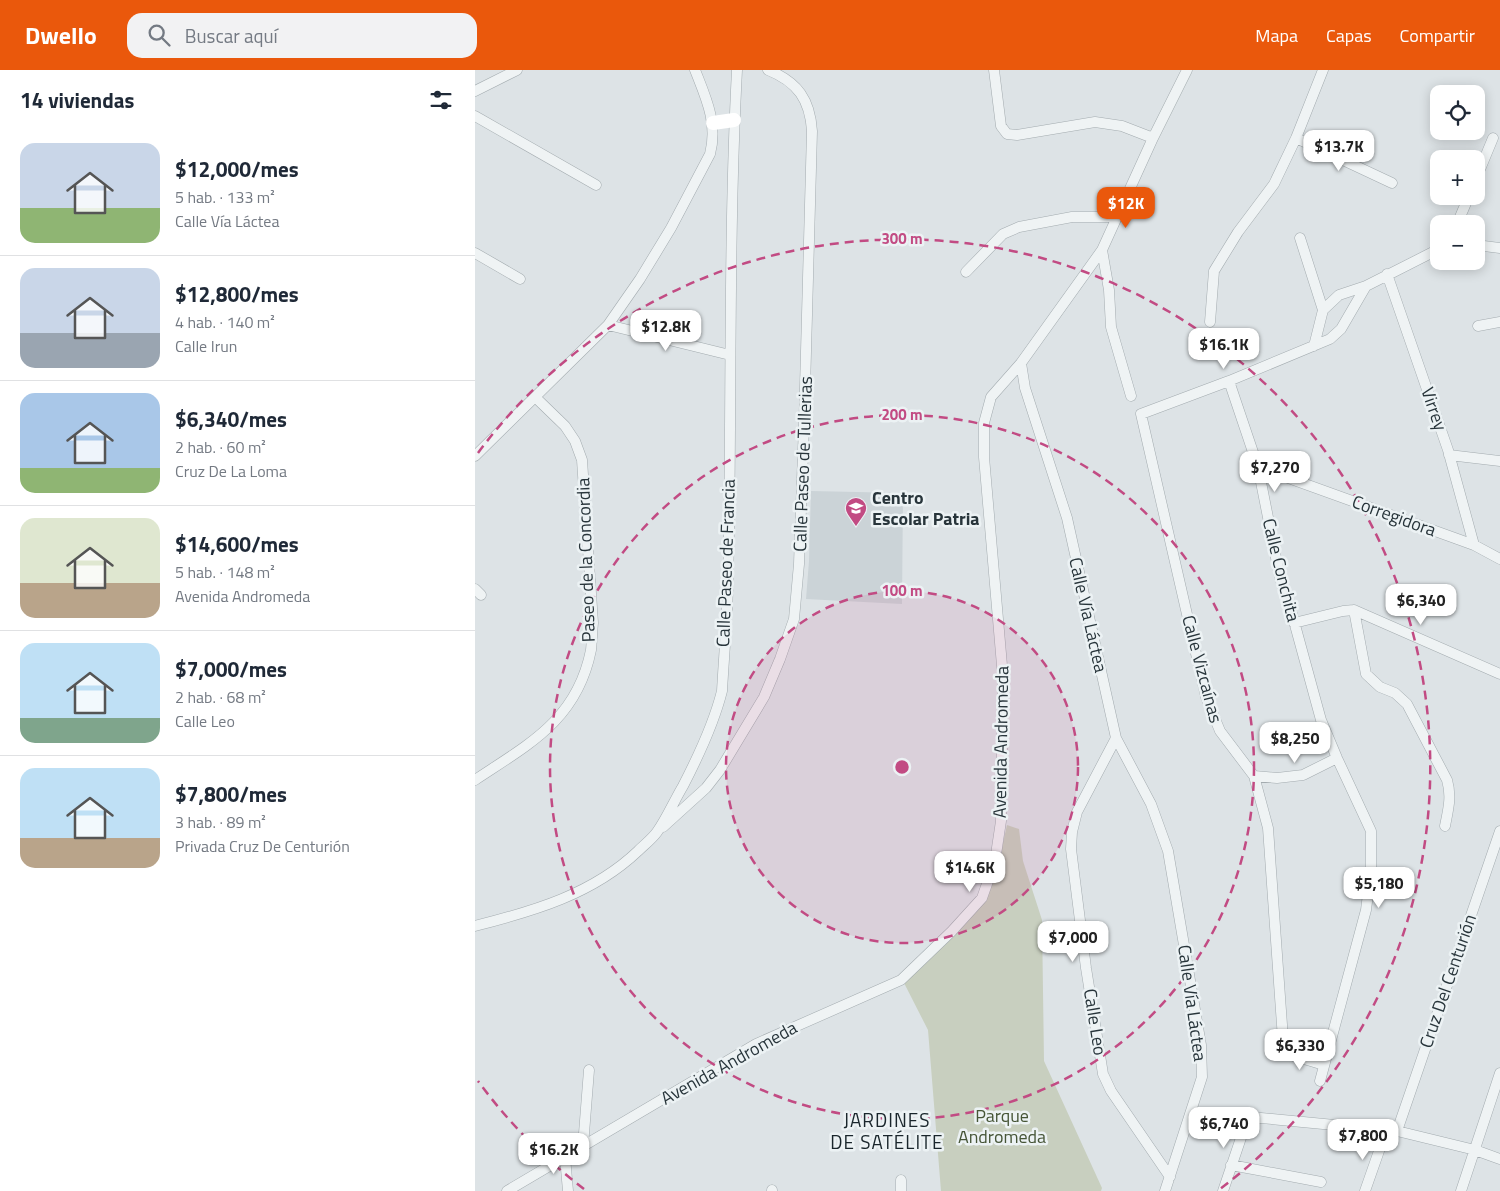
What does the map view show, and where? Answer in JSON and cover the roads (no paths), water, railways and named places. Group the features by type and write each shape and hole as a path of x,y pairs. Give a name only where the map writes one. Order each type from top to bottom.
{"street":[{"path":"475,91 517,70"},
{"path":"475,456 608,325 645,271 671,228 710,154 713,142 713,123 695,70"},
{"name":"Calle Paseo de Francia","path":"475,926 532,911 576,893 629,860 657,832 694,765 719,704 722,692 728,587 734,120 737,70"},
{"name":"Calle Paseo de Tullerias","path":"657,832 705,788 720,770 764,697 794,618 799,564 805,415 812,131 809,107 802,95 791,82 779,74 768,70"},
{"path":"993,70 1001,126 1007,134 1017,135 1095,122 1122,126 1153,138"},
{"path":"1021,363 1102,250 1153,138 1187,70"},
{"path":"1210,322 1214,271 1238,232 1274,184 1296,138 1323,70"},
{"path":"475,116 597,185"},
{"path":"713,123 734,120"},
{"path":"1296,138 1392,183"},
{"path":"1485,157 1493,138"},
{"path":"966,272 1003,234 1019,226 1072,217 1118,217"},
{"path":"1300,238 1323,310 1314,346"},
{"path":"1485,246 1500,248"},
{"path":"1102,250 1109,290 1111,327 1131,396"},
{"path":"475,253 520,279"},
{"path":"1323,310 1339,295 1366,286 1430,253"},
{"name":"Virrey","path":"1387,274 1449,455 1475,545"},
{"path":"1229,381 1329,339 1341,329 1366,286"},
{"path":"1478,326 1500,322"},
{"path":"608,325 730,355"},
{"name":"Calle Vía Láctea","path":"1021,363 1025,388 1067,518 1116,738 1151,804 1168,850 1201,1045 1202,1077 1165,1191"},
{"name":"Avenida Andromeda","path":"507,1191 756,1044 901,980 953,931 982,898 995,861 1001,821 1003,677 985,457 985,423 991,397 1021,363"},
{"name":"Calle Vizcaínas","path":"1229,381 1141,414 1206,697 1220,731 1254,776 1268,828 1283,1053 1324,1065"},
{"name":"Calle Conchita","path":"1229,381 1258,468 1280,578 1292,614 1321,720 1371,831 1371,870 1366,910 1319,1080"},
{"name":"Paseo de la Concordia","path":"475,780 533,741 550,728 563,714 582,680 591,648 593,623 582,460 575,441 565,426 535,396"},
{"path":"1449,455 1500,461"},
{"name":"Corregidora","path":"1258,468 1475,545 1500,560"},
{"path":"1354,610 1366,674 1380,687 1395,693 1407,704 1447,780 1450,790 1450,802 1445,826"},
{"path":"1294,623 1354,610 1500,674"},
{"name":"Calle Leo","path":"1116,738 1077,812 1072,832 1071,849 1103,1074 1111,1091 1170,1177"},
{"path":"1254,776 1277,778 1303,776 1337,758"},
{"name":"Cruz Del Centurión","path":"1397,1131 1500,831"},
{"path":"583,1146 589,1070"},
{"path":"1461,1191 1500,1073"},
{"path":"1223,1191 1245,1126 1250,1120 1261,1118 1397,1131 1475,1150 1500,1159"},
{"path":"1365,1191 1379,1151 1382,1129"},
{"path":"565,1157 568,1191"},
{"path":"1231,1165 1321,1182"},
{"path":"901,1180 901,1191"}],"place":[{"name":"Centro Escolar Patria","path":"856,527"}],"district":[{"name":"JARDINES DE SATÉLITE","path":"887,1131"}],"park label":[{"name":"Parque Andromeda","path":"1002,1126"}]}
